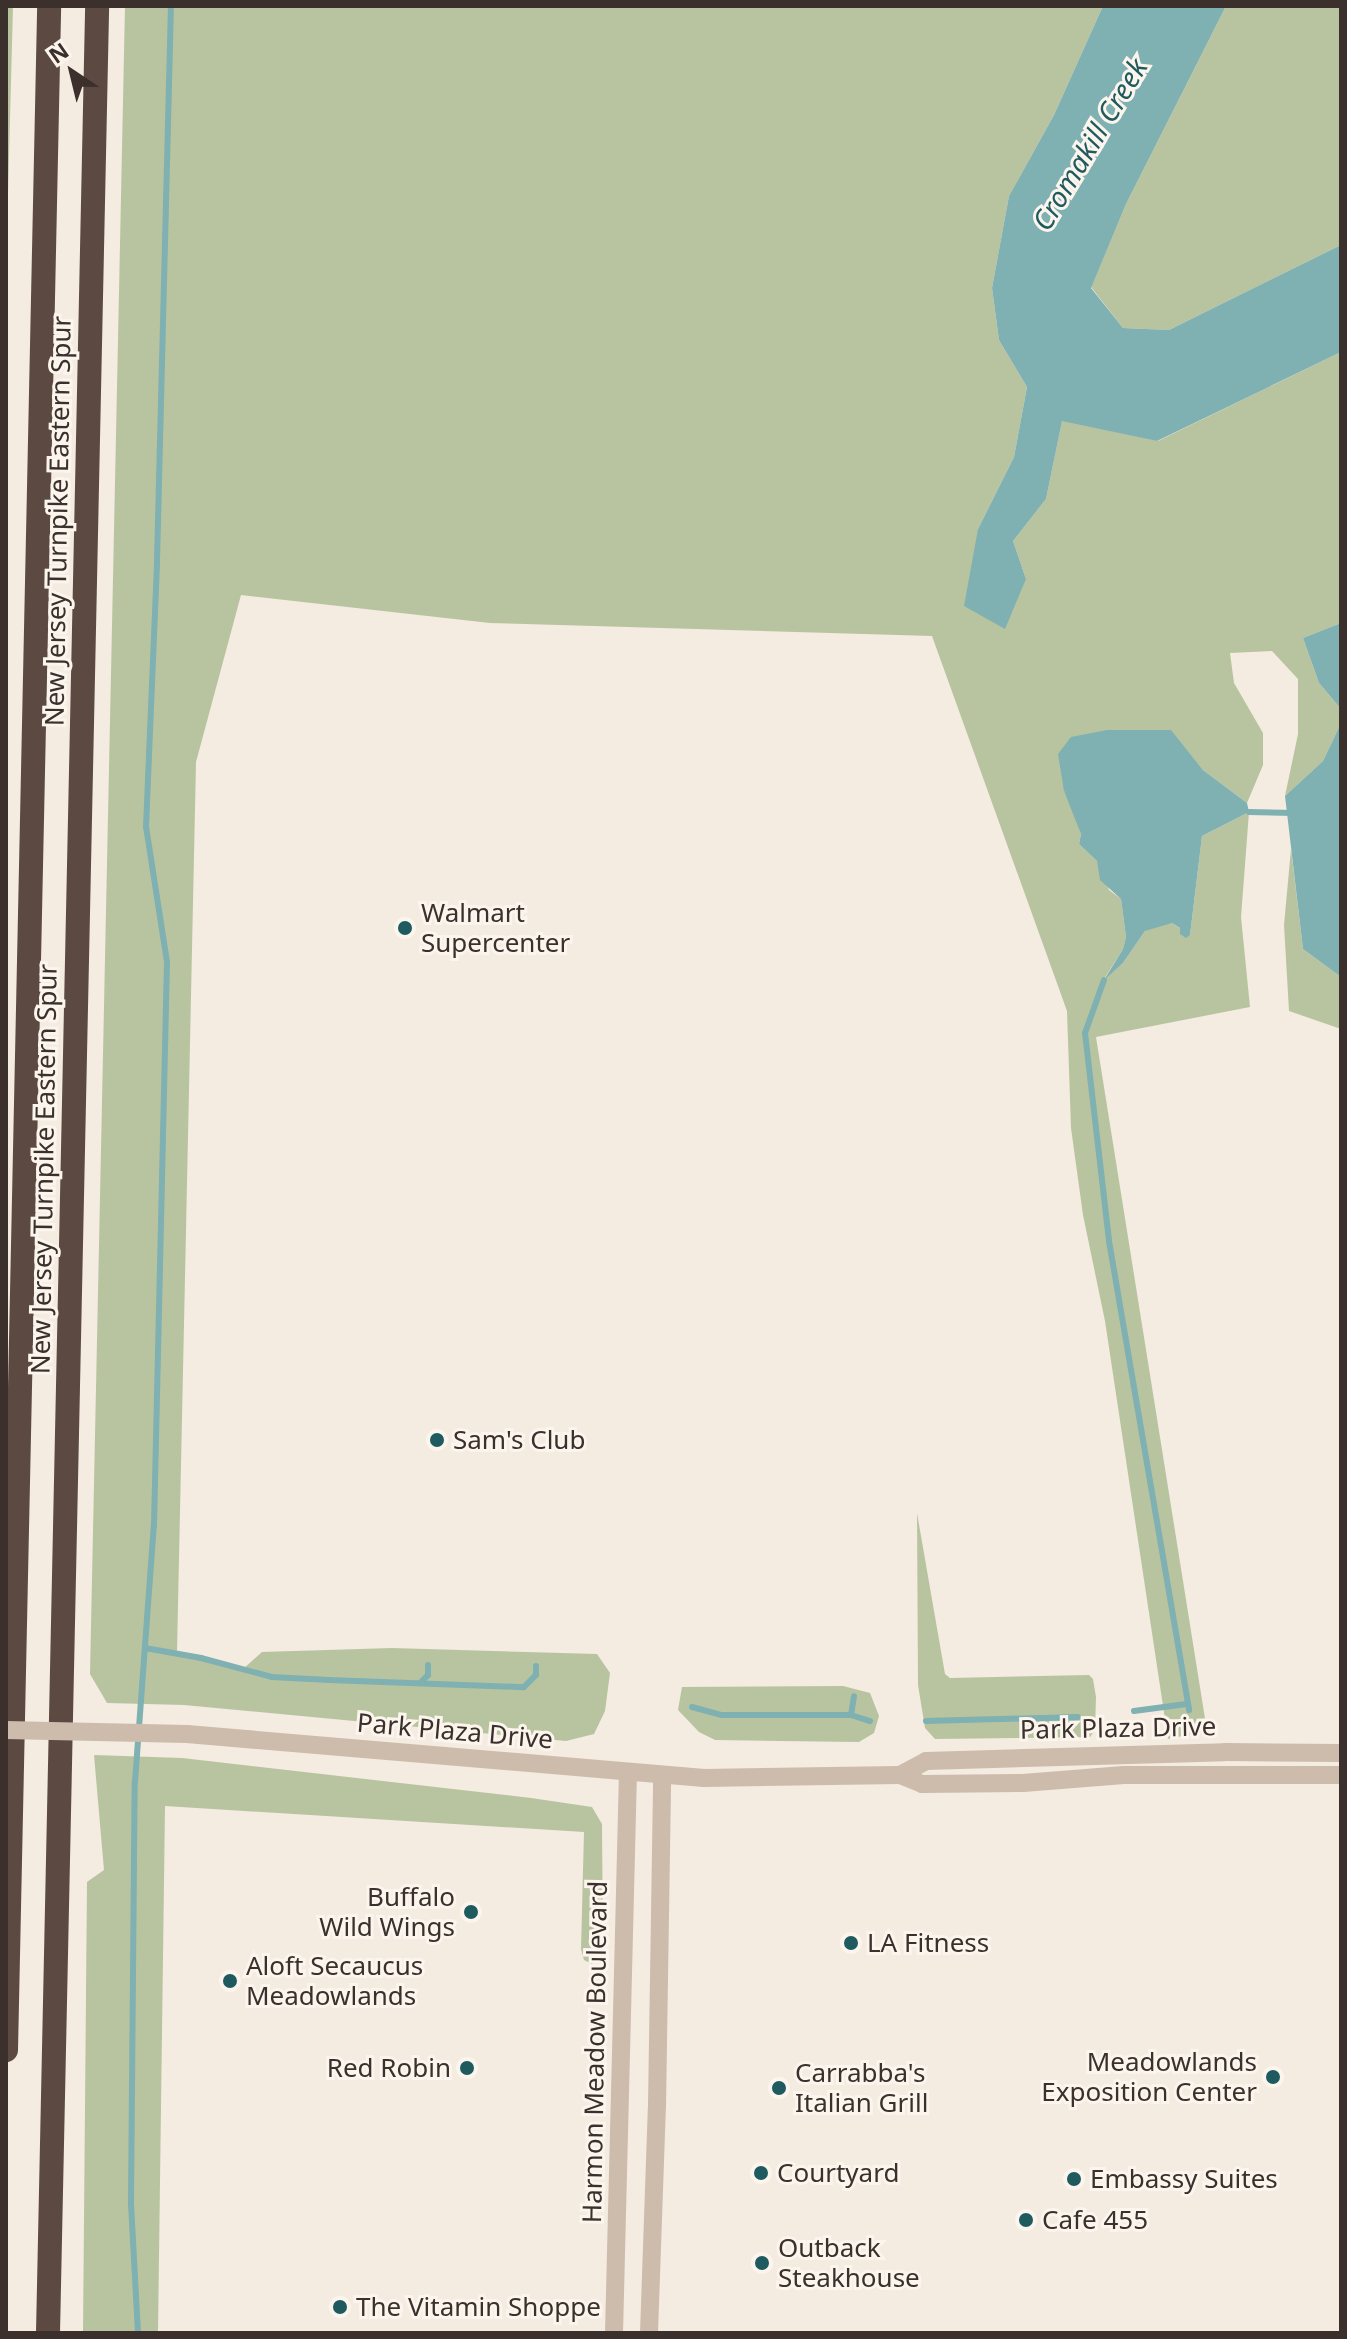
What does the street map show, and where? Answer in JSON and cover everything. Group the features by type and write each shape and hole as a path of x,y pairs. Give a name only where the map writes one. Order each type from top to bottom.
{"highway":[{"name":"New Jersey Turnpike Eastern Spur","path":"6,2050 49,6"},
{"name":"New Jersey Turnpike Eastern Spur","path":"48,2333 97,6"}],"street":[{"name":"Park Plaza Drive","path":"6,1730 187,1734 704,1778 900,1775 922,1784 1023,1783 1124,1775 1341,1775"},
{"name":"Park Plaza Drive","path":"900,1775 926,1761 1341,1753"},
{"path":"1118,1755 1124,1775"},
{"name":"Harmon Meadow Boulevard","path":"614,2333 628,1772"},
{"path":"649,2333 657,2135 662,1775"}],"green space":[{"path":"6,6 13,6 6,269"},
{"path":"125,6 1103,6 1054,115 1009,196 992,288 999,340 1027,387 1014,457 978,529 1026,579 1013,541 1046,499 1062,420 1158,441 1341,352 1341,623 1303,638 1319,683 1341,709 1341,723 1323,761 1285,796 1298,734 1298,679 1272,651 1230,653 1234,683 1263,733 1263,765 1247,803 1203,770 1170,730 1107,730 1064,791 1081,834 1079,844 1097,861 1109,890 1121,899 1126,937 1123,949 1104,979 1123,963 1145,931 1155,925 1172,923 1190,935 1202,836 1249,812 1241,917 1250,1007 1096,1037 1207,1731 1168,1739 1105,1321 1083,1215 1071,1128 1067,1011 932,636 490,623 241,595 196,762 177,1652 243,1669 262,1652 392,1648 597,1654 610,1673 605,1711 594,1734 566,1741 184,1705 107,1703 90,1674"},
{"path":"1226,6 1341,6 1341,245 1169,330 1123,328 1091,287 1126,204"},
{"path":"1291,849 1303,949 1341,977 1341,1029 1289,1011 1284,925"},
{"path":"917,1513 945,1674 950,1678 1089,1675 1093,1679 1096,1697 1095,1730 1090,1737 935,1739 925,1728 918,1685"},
{"path":"843,1686 870,1693 879,1716 874,1733 859,1742 715,1740 699,1732 678,1710 682,1687"},
{"path":"94,1755 182,1758 531,1798 592,1807 602,1824 603,1949 592,1964 584,1960 581,1949 584,1832 165,1806 158,2333 83,2333 87,1882 104,1870"}],"water":[{"name":"Cromakill Creek","path":"1103,6 1226,6 1126,204 1091,288 1123,328 1169,330 1341,245 1341,352 1157,441 1062,421 1046,499 1013,541 1026,579 1005,629 964,606 978,529 1014,457 1027,387 999,340 992,288 1009,196 1054,115"},
{"path":"1341,623 1341,709 1319,683 1303,638"},
{"path":"1341,723 1341,977 1303,949 1285,796 1323,761"},
{"path":"1107,730 1171,730 1203,770 1247,803 1249,812 1202,836 1190,935 1186,938 1180,934 1180,928 1172,923 1145,931 1123,963 1104,980 1123,949 1126,937 1121,899 1100,880 1097,861 1079,844 1081,834 1064,791 1058,754 1071,737"}],"waterway":[{"path":"138,2333 131,2202 135,1782 154,1526 167,962 146,827 157,561 171,6"},
{"path":"1249,812 1294,813"},
{"path":"1104,980 1085,1033 1109,1241 1189,1710"},
{"path":"145,1648 201,1658 272,1677 329,1680 524,1687 536,1675 536,1666"},
{"path":"421,1682 428,1675 428,1665"},
{"path":"851,1715 854,1696"},
{"path":"1134,1711 1187,1704"},
{"path":"692,1707 722,1715 851,1715 870,1721"},
{"path":"926,1721 1078,1717"}],"place":[{"name":"Walmart Supercenter","path":"405,928"},
{"name":"Sam's Club","path":"437,1440"},
{"name":"Buffalo Wild Wings","path":"471,1912"},
{"name":"LA Fitness","path":"851,1943"},
{"name":"Aloft Secaucus Meadowlands","path":"230,1981"},
{"name":"Red Robin","path":"467,2068"},
{"name":"Meadowlands Exposition Center","path":"1273,2077"},
{"name":"Carrabba's Italian Grill","path":"779,2088"},
{"name":"Courtyard","path":"761,2173"},
{"name":"Embassy Suites","path":"1074,2179"},
{"name":"Cafe 455","path":"1026,2220"},
{"name":"Outback Steakhouse","path":"762,2263"},
{"name":"The Vitamin Shoppe","path":"340,2307"}]}
